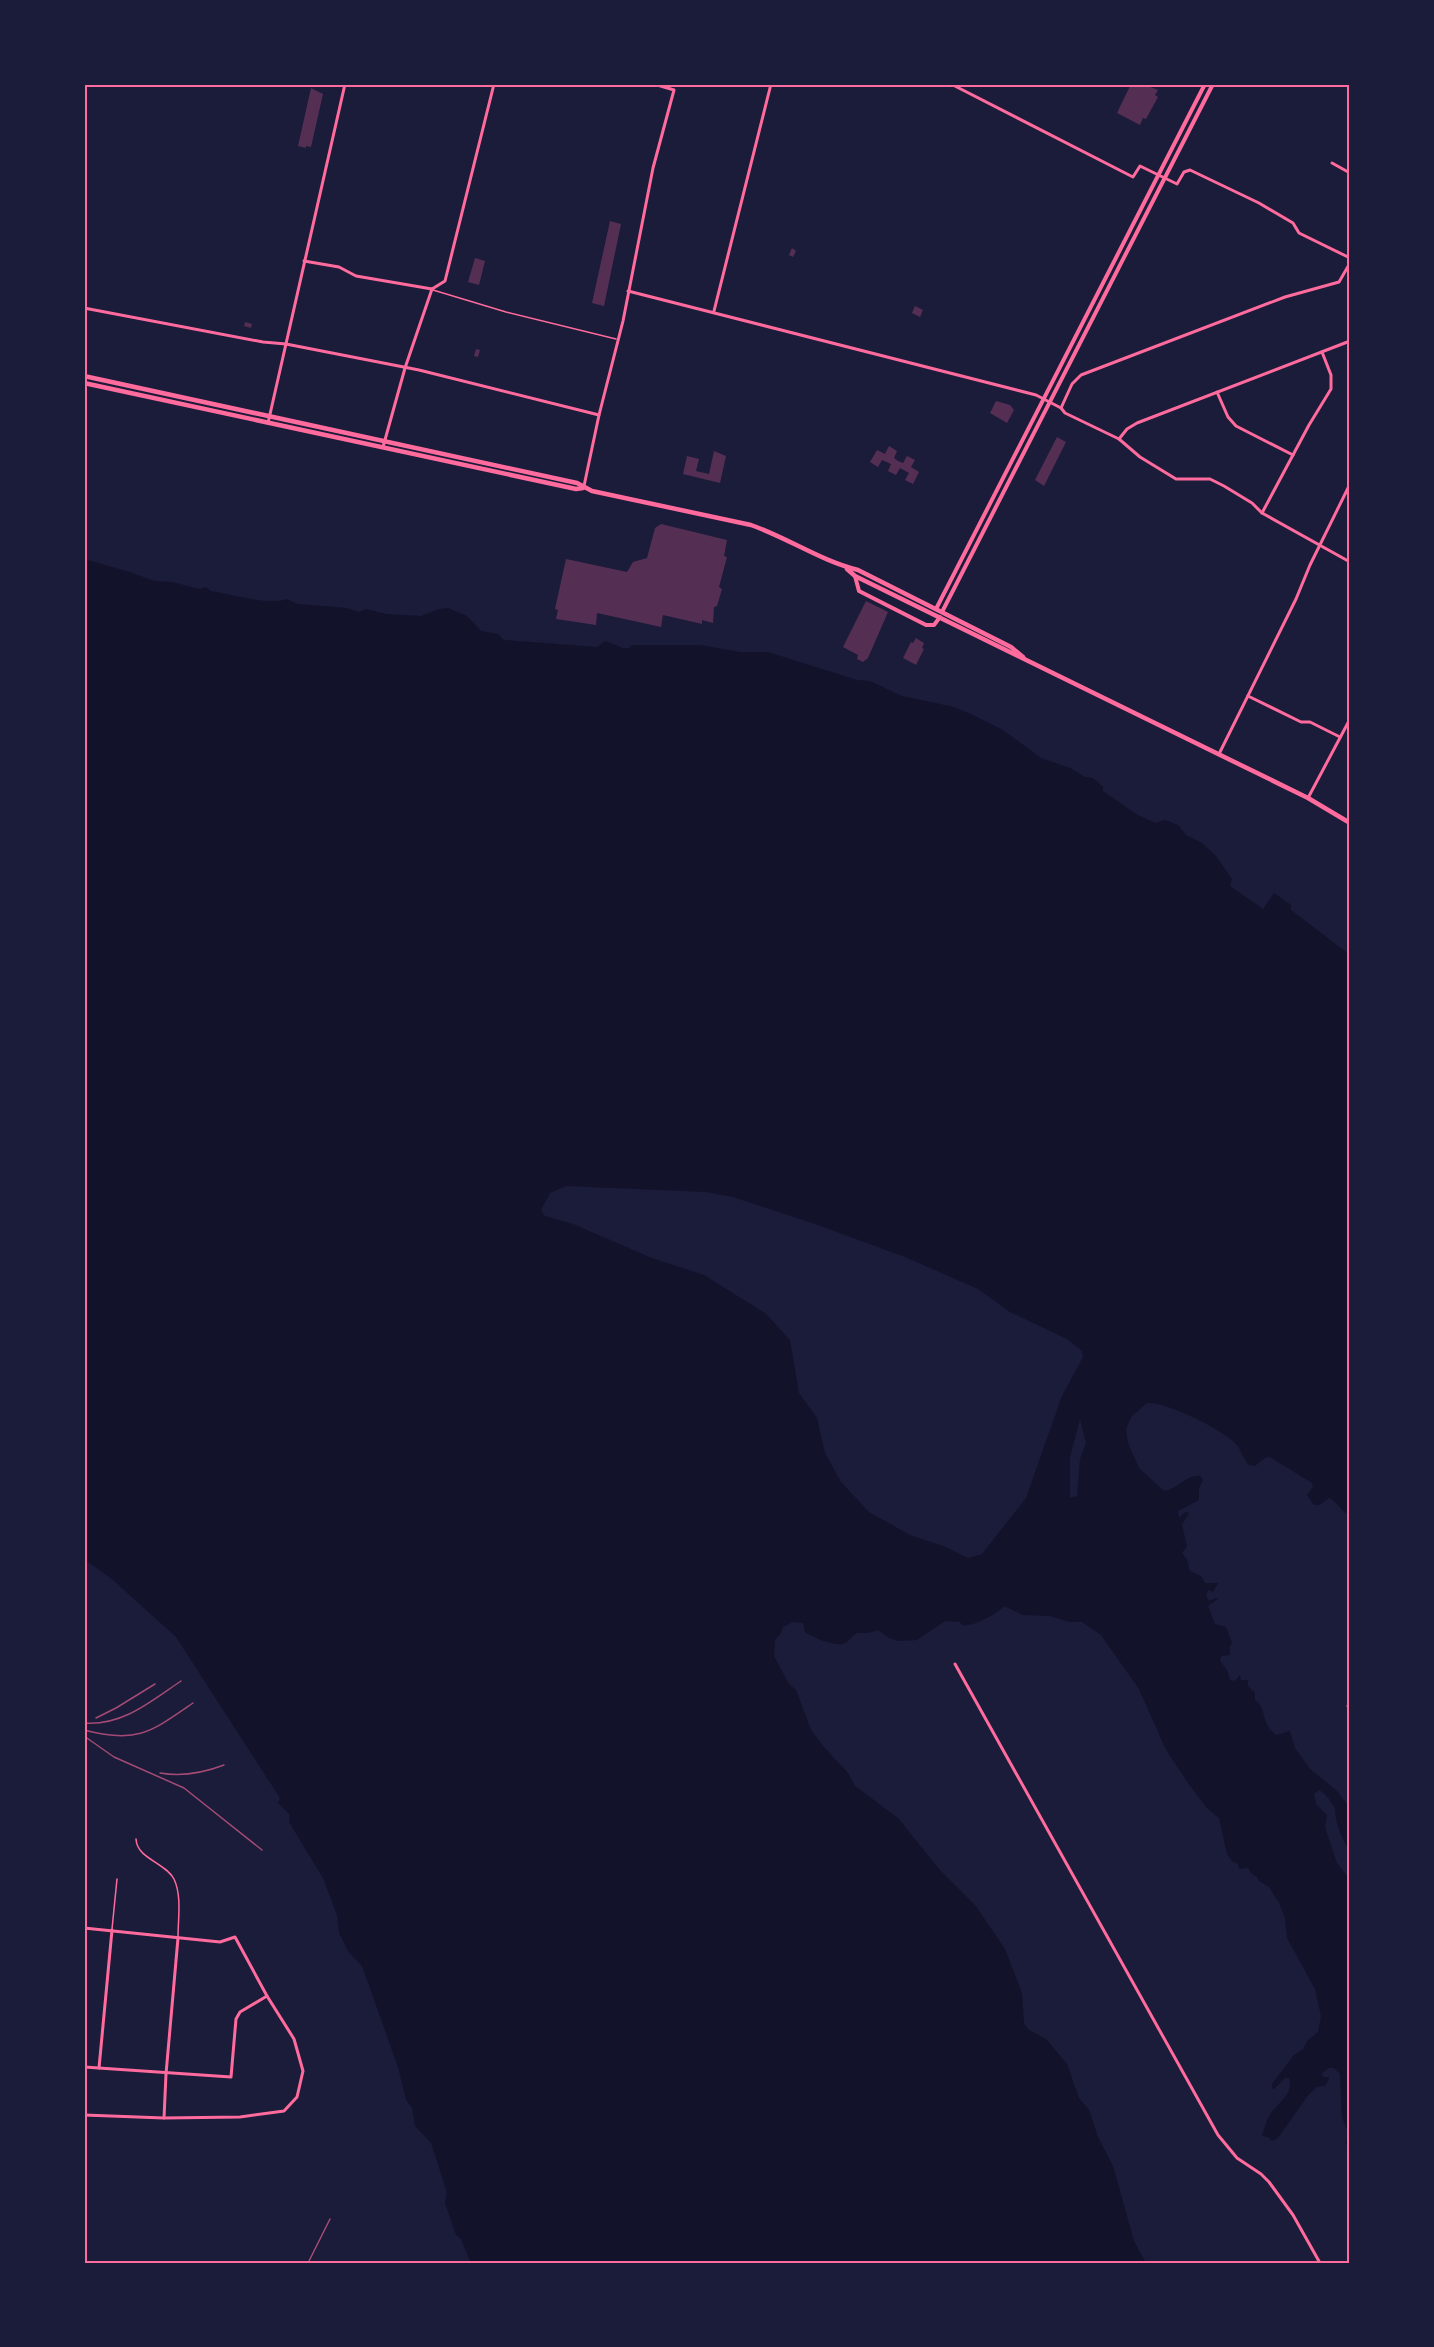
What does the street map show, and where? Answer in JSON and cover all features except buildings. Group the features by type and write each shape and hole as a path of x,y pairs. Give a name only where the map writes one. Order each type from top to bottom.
{"main road":[{"path":"926,626 1205,84"},
{"path":"855,576 859,591 926,626 934,625 1213,84"},
{"path":"84,376 577,483 584,488"},
{"path":"84,383 752,525 845,567 858,570 935,612 1011,647 1023,657 1308,798 1350,823"},
{"path":"845,567 855,576 935,612"}],"street":[{"path":"268,423 345,84"},
{"path":"383,447 405,368 432,289 445,281 494,84"},
{"path":"584,488 618,339 653,168 674,90 654,84"},
{"path":"714,311 771,84"},
{"path":"951,84 1133,177 1140,166 1177,184 1184,172 1190,170 1259,203 1293,223 1299,233 1350,258"},
{"path":"1332,163 1350,173"},
{"path":"304,261 339,267 356,276 432,289"},
{"path":"1061,408 1072,384 1081,375 1285,297 1340,282 1350,263"},
{"path":"628,291 714,311 916,366 1036,395 1061,408 1065,413 1119,439 1140,457 1176,479 1210,480 1240,495 1262,513 1350,562"},
{"path":"84,308 405,368 599,415"},
{"path":"1119,439 1127,429 1137,423 1350,341"},
{"path":"1262,513 1331,389 1331,375 1322,352"},
{"path":"1216,393 1228,417 1236,426 1293,455"},
{"path":"1219,754 1350,484"},
{"path":"1248,696 1301,722 1310,722 1340,737"},
{"path":"1308,798 1350,719"},
{"path":"955,1664 1218,2135 1237,2158 1269,2182 1293,2215 1320,2263"},
{"path":"1350,1702 1348,1706 1350,1709"},
{"path":"84,1928 220,1942 235,1937 267,1996 294,2039 303,2071 297,2097 284,2111 240,2117 164,2118 84,2115"},
{"path":"99,2068 112,1930"},
{"path":"164,2118 165,2074 178,1938"},
{"path":"84,2067 231,2077 236,2019 240,2012 267,1996"}],"lane":[{"path":"432,289 506,312 618,339"},
{"path":"136,1839 136,1845 141,1852 165,1868 177,1886 178,1938"},
{"path":"112,1930 117,1879"}],"shaded area":[{"path":"84,559 154,581 172,582 200,589 206,587 211,591 261,600 286,599 298,604 347,608 359,612 366,609 386,614 421,616 448,608 467,616 481,631 498,634 504,640 597,647 605,641 623,648 629,648 632,645 700,645 740,652 768,652 857,680 870,681 902,696 954,707 1003,730 1041,758 1070,768 1085,777 1093,778 1103,787 1103,791 1136,814 1155,823 1165,820 1178,825 1186,835 1202,843 1216,856 1232,879 1230,886 1263,909 1274,893 1291,905 1291,910 1350,955 1350,1515 1329,1498 1320,1505 1314,1505 1307,1495 1313,1487 1312,1483 1270,1457 1255,1466 1249,1465 1234,1442 1205,1423 1180,1411 1147,1403 1132,1416 1126,1429 1128,1443 1139,1468 1164,1491 1191,1477 1200,1476 1203,1480 1199,1488 1199,1500 1178,1511 1179,1518 1185,1512 1189,1513 1182,1525 1187,1546 1182,1553 1187,1559 1190,1571 1201,1576 1205,1583 1218,1583 1213,1592 1208,1590 1206,1595 1209,1601 1218,1599 1208,1606 1215,1624 1226,1627 1232,1643 1230,1655 1221,1656 1220,1661 1227,1670 1230,1680 1235,1681 1240,1675 1241,1680 1248,1680 1248,1686 1255,1693 1255,1700 1259,1703 1271,1730 1276,1735 1290,1731 1295,1748 1310,1769 1336,1790 1350,1808 1350,1845 1346,1845 1338,1827 1335,1808 1322,1791 1319,1790 1314,1794 1316,1804 1327,1815 1325,1827 1337,1863 1350,1880 1350,2153 1346,2143 1348,2132 1342,2117 1340,2074 1334,2068 1329,2068 1322,2073 1323,2077 1329,2077 1325,2086 1317,2087 1309,2094 1278,2138 1272,2141 1262,2136 1269,2116 1287,2094 1289,2078 1285,2078 1274,2089 1272,2084 1294,2055 1303,2049 1308,2040 1318,2032 1321,2016 1315,1989 1287,1938 1285,1918 1279,1903 1269,1887 1259,1881 1248,1868 1239,1869 1238,1864 1232,1861 1227,1854 1219,1818 1207,1808 1166,1750 1139,1689 1101,1635 1082,1622 1069,1622 1050,1616 1023,1615 1004,1606 991,1616 972,1624 962,1625 960,1622 945,1621 917,1640 898,1641 878,1630 857,1633 844,1643 834,1644 805,1632 803,1623 793,1622 783,1627 775,1640 774,1656 789,1684 796,1690 811,1730 848,1773 855,1786 898,1818 939,1869 975,1905 1005,1949 1022,1993 1024,2024 1029,2030 1046,2039 1067,2064 1079,2098 1089,2110 1098,2137 1113,2166 1134,2241 1146,2263 471,2263 461,2239 456,2235 445,2203 447,2192 431,2143 415,2126 412,2108 406,2100 398,2067 362,1966 348,1951 339,1933 337,1915 323,1878 289,1822 290,1815 278,1803 280,1798 176,1637 113,1580 84,1559","holes":["566,1186 706,1192 733,1197 905,1257 978,1289 1010,1312 1067,1339 1082,1351 1083,1357 1062,1396 1026,1498 982,1554 968,1558 943,1546 910,1535 869,1512 841,1482 825,1453 817,1418 799,1393 790,1340 765,1313 704,1275 652,1258 573,1224 545,1216 541,1210 550,1193","1080,1419 1086,1443 1080,1459 1077,1496 1070,1498 1070,1457"]}],"railway":[{"path":"84,1723 111,1721 136,1711 181,1681"},
{"path":"96,1718 155,1684"},
{"path":"84,1730 117,1736 143,1733 193,1703"},
{"path":"84,1736 114,1757 184,1788 262,1850"},
{"path":"160,1773 192,1774 224,1765"},
{"path":"308,2263 330,2219"}]}
